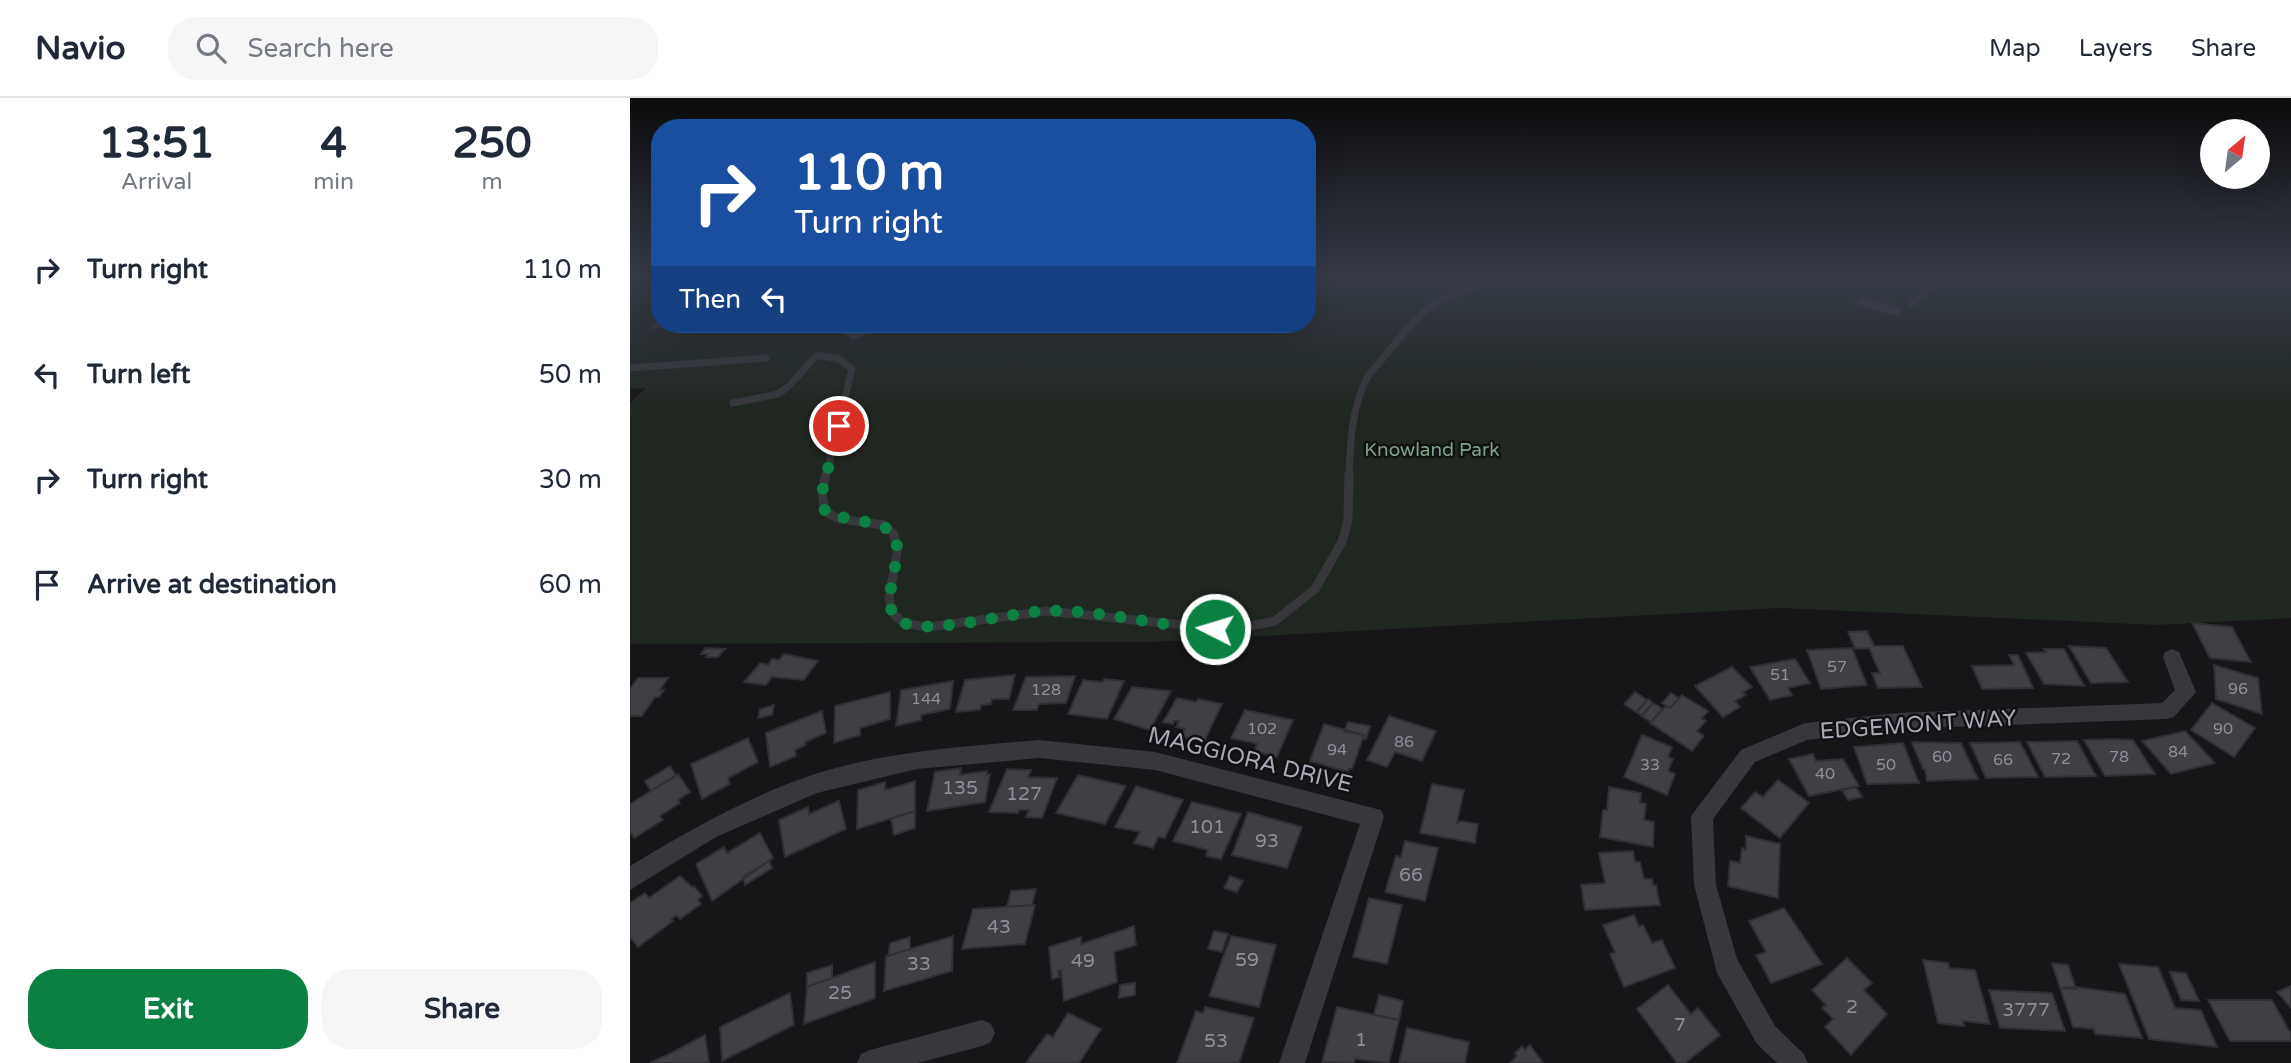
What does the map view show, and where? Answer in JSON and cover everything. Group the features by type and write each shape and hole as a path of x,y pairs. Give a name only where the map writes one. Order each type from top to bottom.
{"street":[{"name":"EDGEMONT WAY","path":"1795,1063 1766,1035 1726,964 1704,886 1702,816 1748,756 1805,732 1898,721 2167,711 2186,692 2172,657"},
{"name":"MAGGIORA DRIVE","path":"630,878 708,830 814,784 917,760 1039,749 1154,761 1373,817 1292,1063"},
{"path":"870,1063 982,1032"}],"lane":[{"path":"733,403 778,394 789,386 817,355 839,359 852,369 822,492 825,512 840,519 884,526 893,533 898,547 889,598 892,612 902,623 928,626 1047,611 1077,612 1198,629 1231,630 1275,621 1315,589 1330,566 1348,521 1350,455 1359,397 1368,376 1419,320"},
{"path":"630,368 766,358"}],"green space":[{"name":"Knowland Park","path":"630,320 651,320 651,333 1316,333 1316,320 2291,320 2291,618 2157,625 1781,608 1151,642 630,644 630,403 646,388 630,389"}],"building":[{"path":"844,333 869,333 853,340"},
{"path":"2192,623 2232,627 2251,662 2210,658"},
{"path":"1867,631 1874,646 1903,646 1922,687 1878,688 1872,673 1880,673 1869,648 1855,649 1848,632"},
{"path":"2069,646 2106,648 2128,682 2091,683"},
{"path":"706,648 725,649 718,657 706,657 708,654 701,654"},
{"path":"1852,648 1867,685 1821,689 1807,650"},
{"path":"2044,649 2064,649 2084,686 2044,684 2026,653 2046,652"},
{"path":"784,654 818,661 804,680 772,677 766,685 744,682 760,663 768,665 772,659 779,660"},
{"path":"2009,655 2018,655 2033,688 1982,689 1972,666 2014,665"},
{"path":"1795,659 1810,683 1788,688 1792,695 1770,700 1750,667"},
{"path":"2214,665 2258,678 2262,714 2216,699"},
{"path":"1732,667 1752,687 1743,692 1746,695 1735,701 1740,707 1723,717 1695,686"},
{"path":"1015,675 1009,699 992,699 991,704 981,705 980,710 956,712 965,680"},
{"path":"1075,676 1066,703 1039,704 1037,710 1013,710 1026,677"},
{"path":"638,678 668,678 660,690 664,690 659,697 655,697 642,716 630,716 630,689"},
{"path":"1104,679 1124,681 1107,719 1068,714 1083,680 1103,682"},
{"path":"953,681 950,709 921,715 921,720 896,726 901,690"},
{"path":"1132,687 1171,691 1150,730 1114,719"},
{"path":"890,692 890,719 860,728 860,735 834,743 835,706"},
{"path":"1635,692 1647,700 1636,712 1624,704"},
{"path":"1671,693 1679,698 1670,708 1662,703"},
{"path":"1682,695 1708,711 1702,718 1706,721 1697,731 1704,736 1692,751 1650,723 1666,706 1670,708"},
{"path":"1177,698 1222,704 1204,742 1181,737 1185,729 1176,727 1179,721 1174,721 1173,724 1163,722"},
{"path":"1648,699 1653,703 1642,716 1637,712"},
{"path":"1653,703 1663,709 1651,722 1641,716"},
{"path":"2212,703 2255,728 2234,757 2191,730"},
{"path":"774,705 772,715 758,718 760,709"},
{"path":"1245,710 1293,720 1277,757 1254,751 1257,744 1231,738"},
{"path":"822,711 826,733 805,742 806,745 795,750 796,756 770,767 766,733"},
{"path":"1389,716 1436,731 1422,761 1395,752 1387,767 1367,760"},
{"path":"1348,722 1370,726 1366,739 1363,738 1364,735 1344,731"},
{"path":"1324,724 1364,735 1352,769 1348,772 1310,761"},
{"path":"2185,731 2215,763 2171,774 2142,741"},
{"path":"1642,735 1672,747 1668,757 1673,759 1668,771 1675,774 1667,795 1624,777"},
{"path":"748,738 758,762 728,778 730,784 702,799 691,764"},
{"path":"2084,740 2133,740 2155,774 2105,776"},
{"path":"2077,741 2096,776 2045,777 2027,742"},
{"path":"2020,742 2038,777 1986,778 1970,743"},
{"path":"1903,743 1919,783 1867,784 1854,747"},
{"path":"1912,743 1961,743 1978,779 1927,781 1925,769"},
{"path":"1813,754 1816,761 1843,759 1859,786 1809,796 1789,759"},
{"path":"670,766 676,776 651,791 645,781"},
{"path":"961,768 960,775 987,771 986,775 990,774 985,802 927,811 935,772"},
{"path":"1007,769 1031,770 1028,777 1057,778 1042,818 1026,817 1029,810 1019,810 1018,813 989,812"},
{"path":"678,774 690,792 678,800 680,803 660,816 663,820 634,838 630,831 630,804"},
{"path":"1078,775 1126,786 1105,824 1056,813"},
{"path":"1778,780 1809,803 1780,838 1741,808 1755,792 1763,797"},
{"path":"915,781 915,811 857,829 858,790 885,782 885,790"},
{"path":"1432,784 1464,790 1457,823 1461,821 1478,824 1475,843 1420,833"},
{"path":"1136,786 1183,800 1165,838 1158,837 1153,848 1134,843 1140,832 1115,827"},
{"path":"1609,787 1641,793 1640,803 1646,804 1644,820 1654,822 1653,847 1600,837 1603,810 1607,810"},
{"path":"1856,787 1862,797 1848,800 1842,790"},
{"path":"839,801 846,829 785,857 779,820 808,807 809,814"},
{"path":"1192,802 1241,814 1221,859 1206,856 1208,850 1173,841"},
{"path":"915,811 915,828 894,835 891,819"},
{"path":"1248,812 1302,827 1287,868 1232,855"},
{"path":"760,833 773,858 712,901 696,864 724,847 727,853"},
{"path":"1746,836 1780,844 1778,898 1728,886 1730,861 1740,863 1742,848 1746,850"},
{"path":"1405,841 1438,848 1425,901 1385,892 1396,856 1401,857"},
{"path":"1633,851 1635,862 1640,862 1644,879 1652,879 1653,885 1656,885 1660,905 1585,910 1581,885 1605,883 1599,853"},
{"path":"769,861 772,868 745,885 743,877"},
{"path":"680,876 702,896 698,900 701,904 680,919 677,915 671,919 673,921 638,947 630,937 630,903 645,893 649,898"},
{"path":"1230,876 1243,881 1237,892 1224,888"},
{"path":"1036,889 1032,905 1007,907 1011,891"},
{"path":"1369,898 1402,905 1387,964 1353,957"},
{"path":"1035,905 1025,944 962,949 973,909"},
{"path":"1784,908 1822,964 1771,983 1756,955 1766,952 1749,921"},
{"path":"1634,915 1639,927 1643,925 1652,943 1662,940 1675,968 1624,987 1610,954 1615,952 1603,925"},
{"path":"1134,926 1136,945 1114,952 1117,982 1064,1001 1061,970 1058,971 1059,977 1052,979 1049,947 1081,937 1081,944"},
{"path":"1214,931 1228,934 1222,952 1208,949"},
{"path":"953,936 952,971 884,991 886,956"},
{"path":"1231,936 1276,945 1259,1007 1209,996"},
{"path":"910,937 910,949 888,956 890,943"},
{"path":"1847,958 1872,983 1864,990 1887,1014 1851,1055 1825,1027 1833,1019 1822,1008 1826,1005 1812,990"},
{"path":"1923,960 1948,963 1949,968 1975,970 1990,1024 1963,1021 1964,1026 1938,1023"},
{"path":"875,962 875,998 804,1024 807,987"},
{"path":"2052,963 2068,965 2076,989 2060,988"},
{"path":"2119,964 2158,967 2175,1008 2201,1010 2217,1047 2149,1039"},
{"path":"832,965 832,978 807,987 807,973"},
{"path":"2170,972 2186,973 2199,1001 2181,1000"},
{"path":"1135,983 1135,995 1119,998 1120,985"},
{"path":"1668,985 1691,1014 1698,1008 1720,1035 1685,1063 1677,1063 1637,1009"},
{"path":"2291,986 2291,1008 2277,992"},
{"path":"2076,987 2125,994 2142,1038 2095,1034 2094,1029 2073,1027 2060,988"},
{"path":"1989,990 2052,993 2065,1031 2000,1028"},
{"path":"790,993 794,1025 722,1061 720,1027"},
{"path":"1379,995 1403,1001 1399,1020 1374,1015"},
{"path":"2208,1000 2272,1000 2291,1034 2291,1041 2230,1041"},
{"path":"1205,1007 1254,1018 1239,1063 1177,1063 1196,1011 1203,1013"},
{"path":"1337,1007 1399,1020 1389,1063 1355,1059 1354,1063 1322,1062"},
{"path":"1068,1013 1101,1029 1079,1063 1026,1063 1047,1034 1053,1037"},
{"path":"1407,1028 1469,1042 1465,1063 1399,1063"},
{"path":"705,1035 709,1063 650,1063 671,1053"},
{"path":"1530,1045 1543,1063 1510,1063 1522,1046 1525,1050"}],"route":[{"path":"839,426 822,492 825,512 840,519 884,526 893,533 898,547 889,598 892,612 902,623 928,626 1047,611 1077,612 1215,629"}]}
